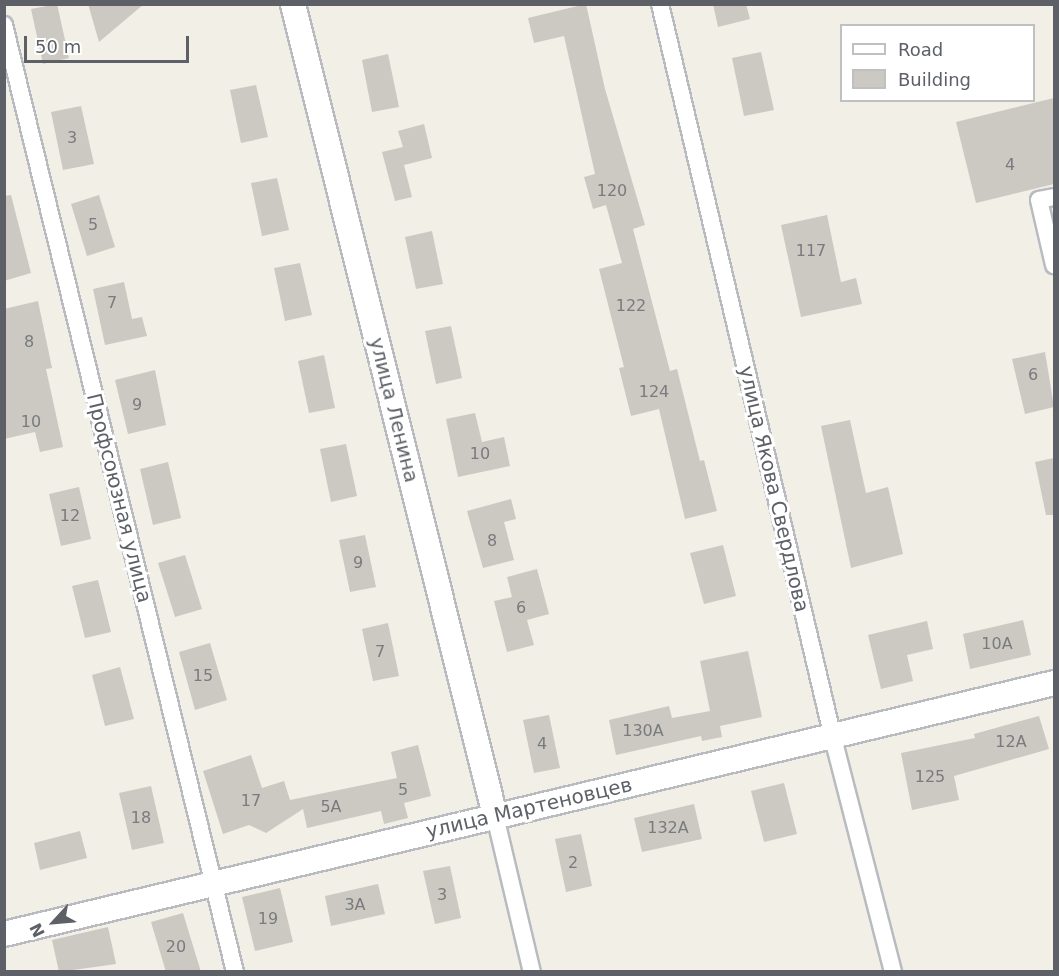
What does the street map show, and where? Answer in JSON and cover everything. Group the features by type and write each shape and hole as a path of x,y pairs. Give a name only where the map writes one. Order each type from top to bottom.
{"street":[{"name":"улица Ленина","path":"293,4 495,816"},
{"name":"улица Якова Свердлова","path":"660,4 833,738 893,972"},
{"name":"Профсоюзная улица","path":"4,25 212,884 236,972"},
{"path":"1054,197 1039,200 1054,265"},
{"name":"улица Мартеновцев","path":"4,934 495,816 833,738 1054,683"},
{"path":"495,816 532,972"}],"building":[{"path":"57,4 69,58 43,64 31,9"},
{"path":"88,4 144,4 99,42"},
{"path":"586,4 605,89 645,225 633,229 670,371 677,369 700,461 704,460 717,511 685,519 659,409 631,416 619,368 624,367 599,269 622,263 606,205 593,209 584,177 595,174 564,36 534,43 528,18"},
{"path":"713,4 746,4 750,19 718,27"},
{"path":"761,52 774,110 744,116 732,58"},
{"path":"388,54 399,107 372,112 362,60"},
{"path":"256,85 268,137 241,143 230,90"},
{"path":"1054,98 1054,184 976,203 956,122"},
{"path":"81,106 94,164 63,170 51,112"},
{"path":"424,124 432,158 404,165 412,197 395,201 382,152 403,147 398,131"},
{"path":"277,178 289,230 262,236 251,183"},
{"path":"11,195 31,273 4,281 4,196"},
{"path":"99,195 115,247 87,256 71,204"},
{"path":"827,215 841,282 856,278 862,304 801,317 781,225"},
{"path":"432,231 443,284 416,289 405,237"},
{"path":"300,263 312,315 285,321 274,268"},
{"path":"124,282 132,319 142,317 147,336 105,345 93,289"},
{"path":"38,301 52,368 46,369 63,447 40,452 35,432 4,439 4,309"},
{"path":"451,326 462,378 436,384 425,331"},
{"path":"1045,352 1054,407 1025,414 1012,359"},
{"path":"324,355 335,408 309,413 298,361"},
{"path":"155,370 166,425 128,434 115,380"},
{"path":"475,413 482,442 504,437 510,466 458,477 446,419"},
{"path":"850,420 866,493 888,487 903,554 851,568 821,426"},
{"path":"346,444 357,496 331,502 320,449"},
{"path":"1054,458 1054,515 1046,515 1035,462"},
{"path":"168,462 181,518 153,525 140,469"},
{"path":"79,487 91,539 61,546 49,494"},
{"path":"511,499 516,519 504,522 514,560 483,568 467,511"},
{"path":"365,535 376,587 350,592 339,540"},
{"path":"723,545 736,596 704,604 690,553"},
{"path":"185,555 202,609 175,617 158,563"},
{"path":"537,569 549,614 527,620 534,645 507,652 494,601 512,597 507,577"},
{"path":"98,580 111,632 85,638 72,586"},
{"path":"1023,620 1031,655 970,669 963,634"},
{"path":"927,621 933,649 907,655 913,681 881,689 868,635"},
{"path":"388,623 399,676 373,681 362,629"},
{"path":"210,643 227,700 195,710 179,652"},
{"path":"748,651 762,717 720,726 722,737 702,741 701,736 616,755 609,720 669,706 672,718 710,711 700,661"},
{"path":"120,667 134,719 105,726 92,675"},
{"path":"549,715 560,768 534,773 523,720"},
{"path":"1039,716 1049,749 954,776 959,800 912,810 901,753 975,738 974,734"},
{"path":"418,745 431,796 404,803 408,818 384,824 381,811 307,828 303,809 266,833 249,825 223,834 203,771 251,755 262,788 284,781 290,800 397,778 391,752"},
{"path":"784,783 797,834 764,842 751,791"},
{"path":"151,786 164,843 132,850 119,793"},
{"path":"694,804 702,839 642,852 634,818"},
{"path":"80,831 87,858 40,870 34,843"},
{"path":"581,834 592,886 566,892 555,839"},
{"path":"450,866 461,918 435,924 423,871"},
{"path":"378,884 385,914 331,926 325,896"},
{"path":"280,888 293,942 255,951 242,897"},
{"path":"183,913 201,972 166,972 151,922"},
{"path":"108,927 116,964 59,972 52,940"}]}
